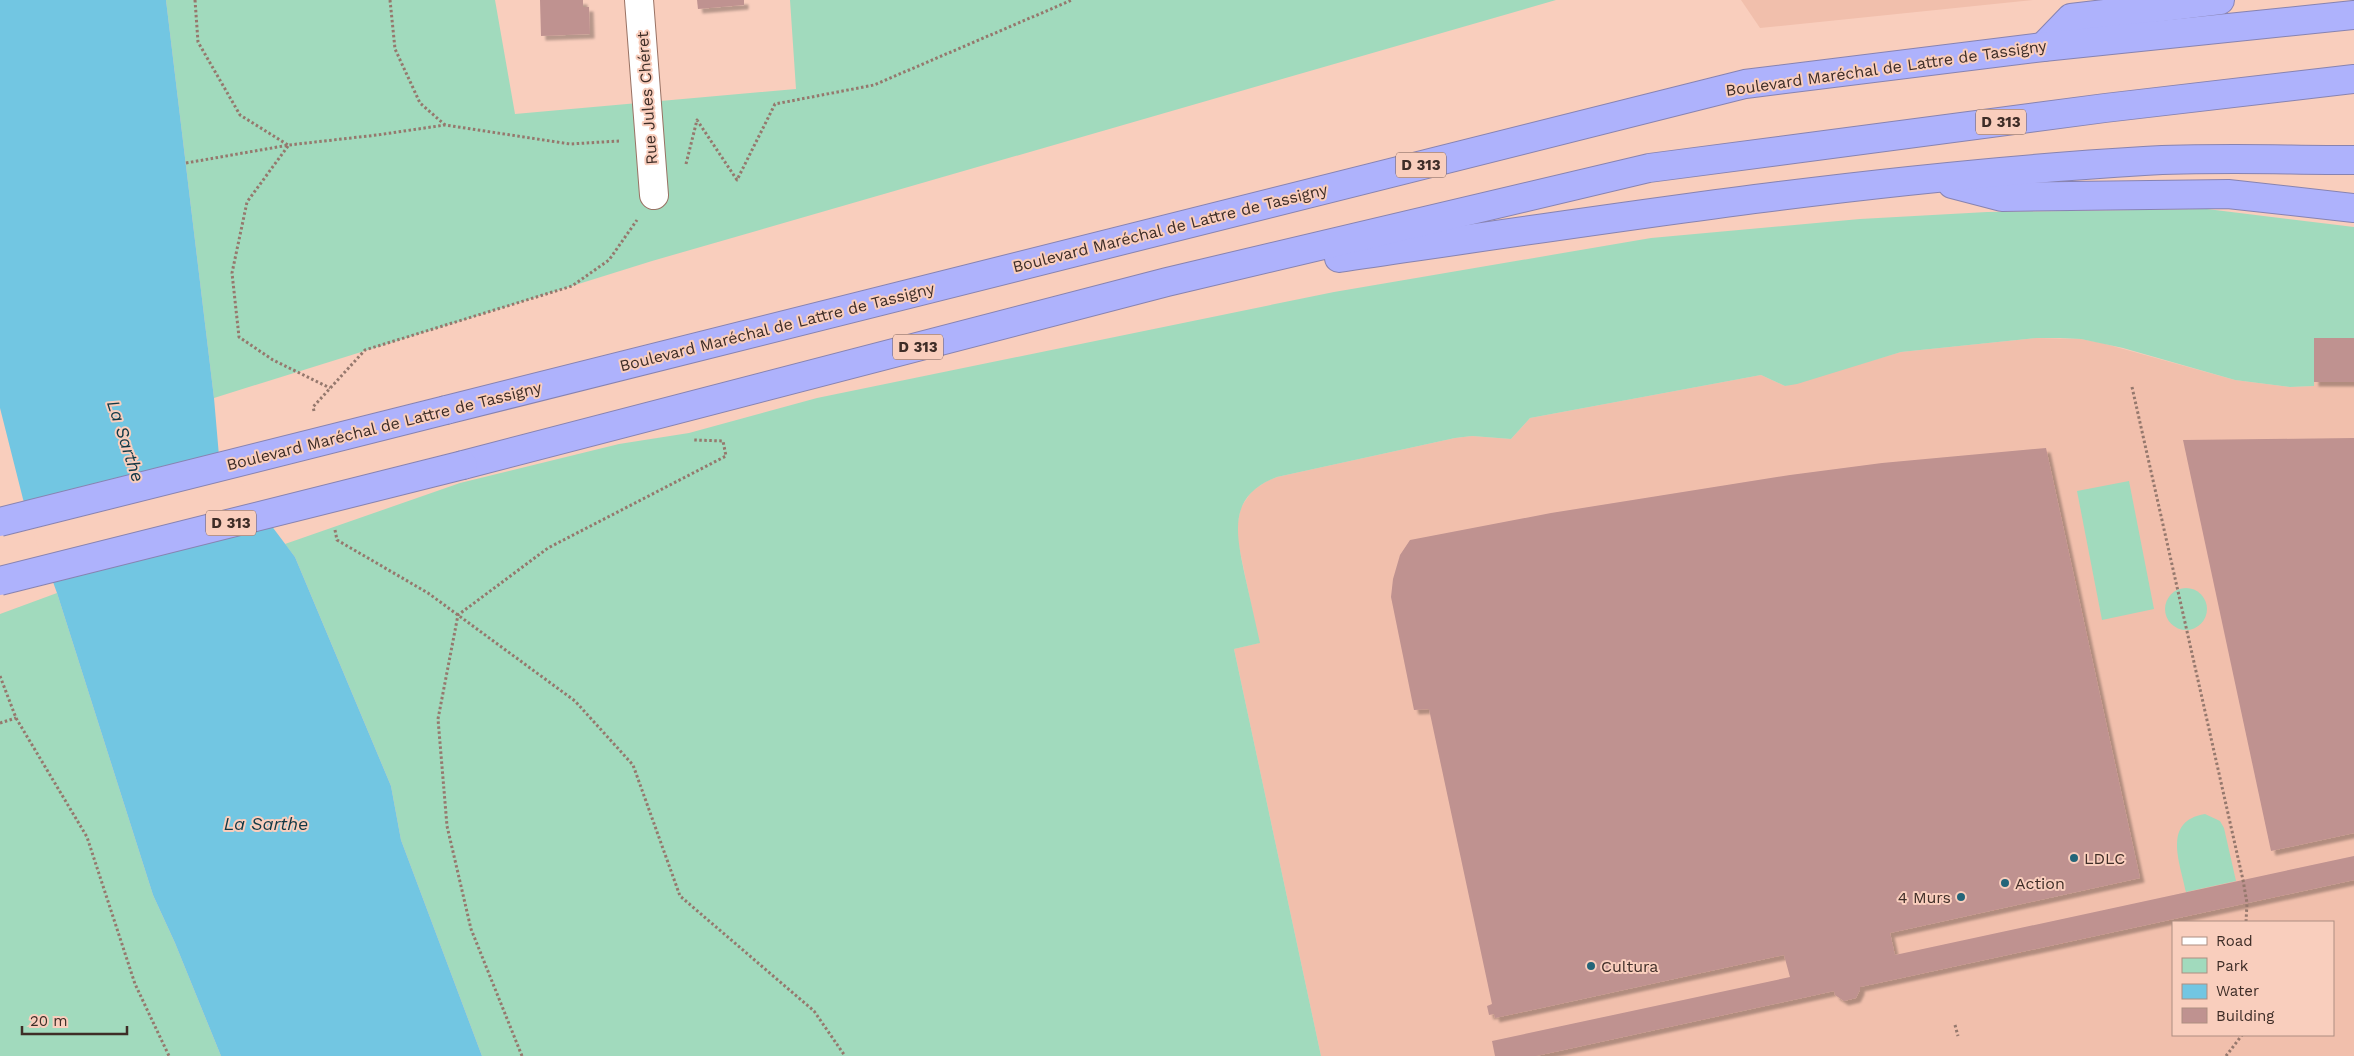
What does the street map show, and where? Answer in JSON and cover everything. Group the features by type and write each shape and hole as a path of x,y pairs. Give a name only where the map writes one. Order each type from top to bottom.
{"highway":[{"path":"2043,46 2071,18 2220,0"},
{"name":"Boulevard Maréchal de Lattre de Tassigny","path":"0,522 1745,84 2043,46 2354,14"},
{"name":"D 313","path":"0,581 462,465 1167,282 1649,168 2104,108 2354,79"},
{"name":"D 313","path":"1167,282 1588,222 1932,178 2146,161 2354,160"},
{"name":"D 313","path":"1932,178 2002,197 2228,194 2354,208"}],"street":[{"name":"Rue Jules Chéret","path":"639,0 654,195"}],"path":[{"path":"195,0 198,42 240,115 289,145"},
{"path":"390,0 395,49 420,103 445,125"},
{"path":"684,170 697,120 737,180 775,104 874,86 1072,0"},
{"path":"186,162 289,145 445,125 570,144 650,139"},
{"path":"289,145 247,202 232,273 238,337 273,360 330,388"},
{"path":"315,416 313,407 365,350 572,286 609,260 654,195"},
{"path":"2132,387 2243,880 2247,903 2246,921"},
{"path":"522,1056 471,929 447,826 438,719 458,615 548,548 726,456 723,441 687,439"},
{"path":"334,526 336,540 428,593 575,701 633,765 680,896 814,1011 845,1056"},
{"path":"0,676 16,718 87,837 135,984 169,1056"},
{"path":"0,694 6,692"},
{"path":"0,723 16,718"},
{"path":"1955,1025 1958,1036"},
{"path":"2226,1056 2241,1036"}],"shaded area":[{"path":"1741,0 2033,0 1760,28"},
{"path":"2036,338 2081,339 2102,343 2235,380 2290,387 2314,386 2314,338 2354,338 2354,1056 1321,1056 1234,649 1259,643 1236,532 1241,507 1252,491 1277,477 1455,438 1472,436 1511,439 1530,418 1761,375 1785,386 1901,352"}],"green space":[{"path":"166,0 495,0 515,114 796,89 790,0 1556,0 652,261 214,398"},
{"path":"2207,209 2354,227 2354,382 2314,382 2314,386 2290,387 2235,380 2123,348 2081,339 2036,338 1901,352 1785,386 1761,375 1530,418 1511,439 1472,436 1455,438 1277,477 1261,485 1250,494 1243,505 1238,531 1239,545 1260,643 1234,649 1321,1056 482,1056 401,840 391,786 295,557 285,544 460,483 619,444 689,433 817,398 1334,292 1651,238 1860,219 1987,212"},
{"path":"2129,481 2154,609 2102,620 2077,491"},
{"path":"2186,588 2201,594 2207,609 2201,624 2186,630 2171,624 2165,609 2171,594"},
{"path":"57,593 153,895 175,943 221,1056 0,1056 0,614"},
{"path":"2205,814 2220,821 2224,828 2236,881 2186,892 2178,856 2177,844 2179,834 2183,825 2192,818"}],"water":[{"name":"La Sarthe","path":"0,0 166,0 214,398 219,456 295,557 391,786 401,840 482,1056 221,1056 175,943 153,895 57,593 23,499 0,408"}],"pier":[{"path":"228,465 266,514 46,569 27,515"}],"building":[{"path":"540,0 583,0 583,7 589,7 590,34 541,36"},
{"path":"697,0 744,0 744,5 698,9"},
{"path":"2314,338 2354,338 2354,382 2314,382"},
{"path":"2354,438 2354,833 2271,851 2183,440"},
{"path":"2046,448 2140,878 1890,933 1895,955 2354,856 2354,880 1860,987 1856,998 1844,1001 1835,995 1834,991 1536,1056 1495,1056 1492,1041 1790,977 1784,955 1495,1018 1494,1014 1489,1015 1487,1006 1492,1004 1429,709 1414,710 1391,597 1393,579 1400,555 1410,540 1551,513 1790,475 1882,463"}],"place":[{"name":"LDLC","path":"2074,858"},
{"name":"Action","path":"2005,883"},
{"name":"4 Murs","path":"1961,897"},
{"name":"Cultura","path":"1591,966"}]}
